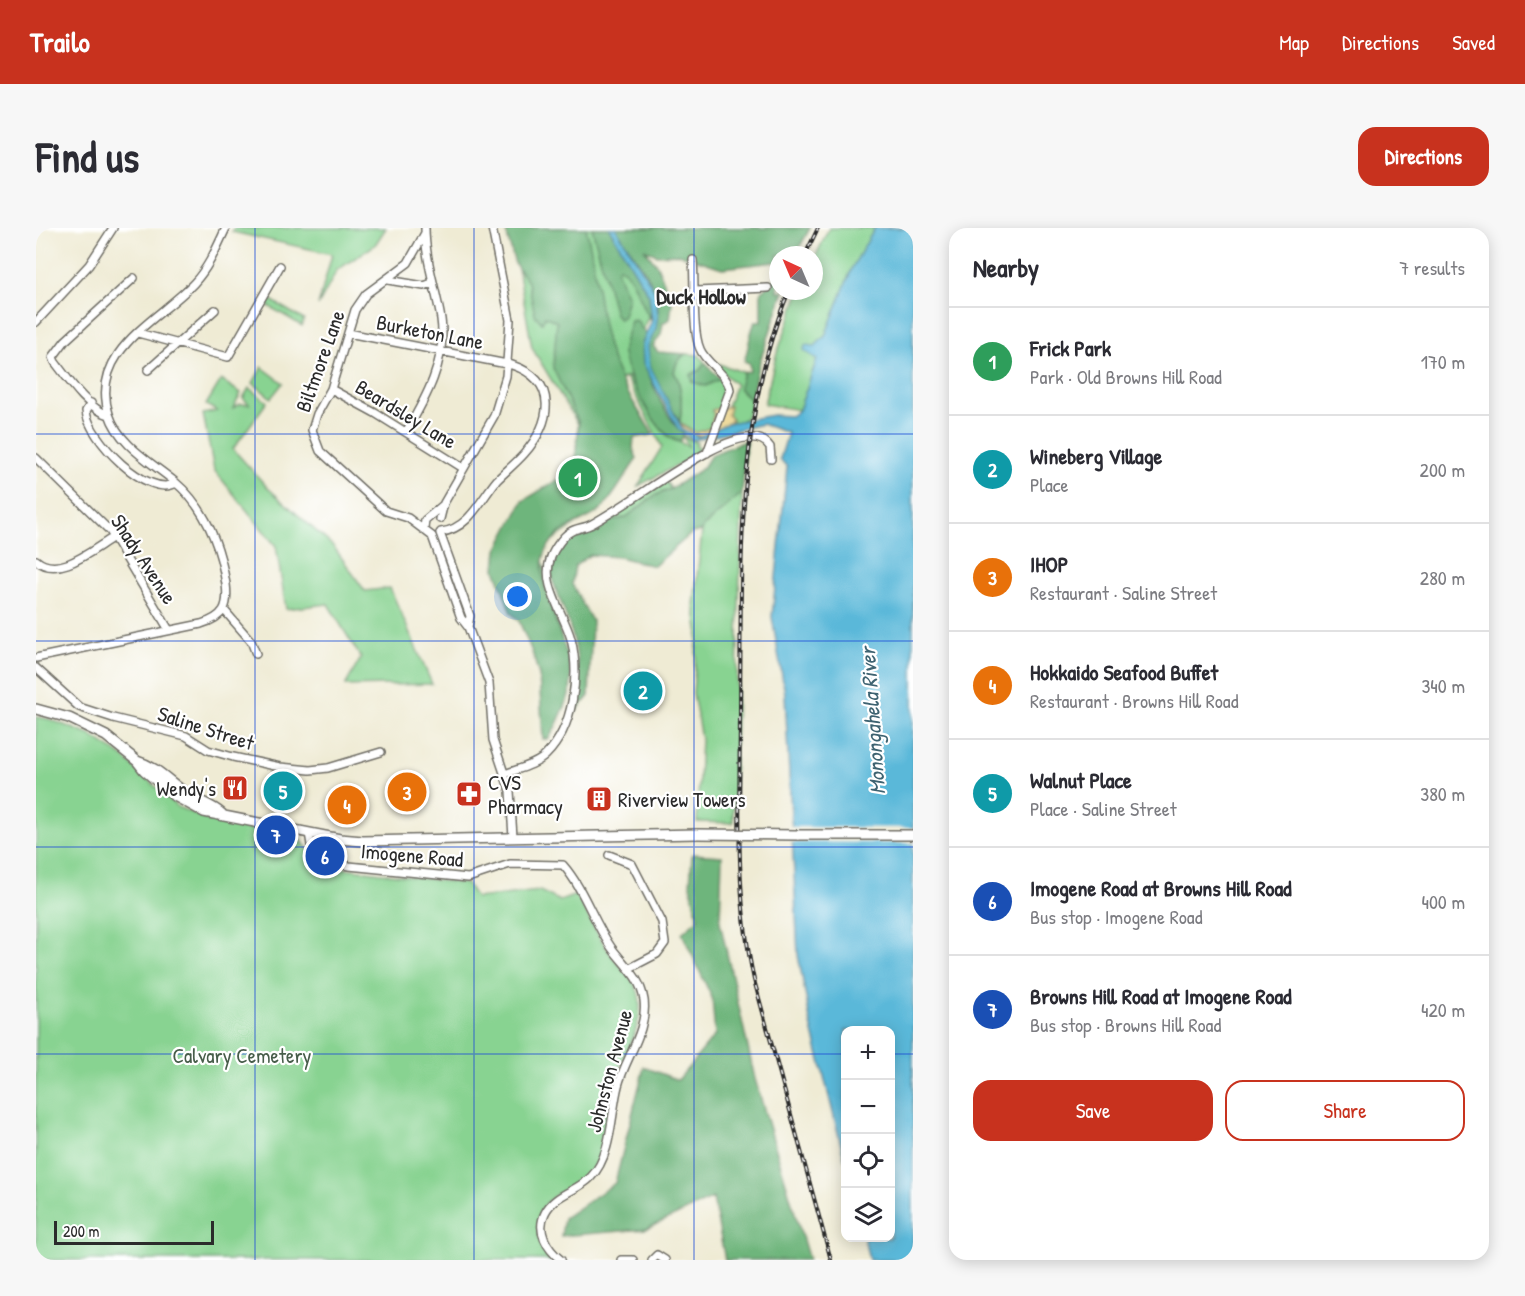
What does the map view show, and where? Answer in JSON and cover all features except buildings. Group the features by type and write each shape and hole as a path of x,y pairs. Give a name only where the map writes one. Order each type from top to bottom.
{"main road":[{"path":"36,709 89,726 106,736 137,761 150,765 178,788 213,806 222,814 350,841 697,834 913,835"}],"street":[{"path":"36,322 89,265 112,228"},
{"path":"36,657 210,621 225,611 228,601 226,583 215,539 201,511 176,483 124,440 109,415 106,390 112,364 119,350 202,274 226,228"},
{"path":"424,528 429,517 444,503 494,416 507,364 510,346 508,299 492,228"},
{"path":"406,432 428,395 440,351 441,321 432,283 425,231"},
{"name":"Biltmore Lane","path":"408,518 386,511 320,451 312,430 317,414 331,389 356,310 366,294 388,280 408,263 425,231"},
{"path":"693,260 699,346 706,359 730,386 708,450"},
{"path":"138,333 228,357 280,266"},
{"path":"109,415 101,413 91,403 53,357 65,341 134,278"},
{"path":"388,280 424,286 432,283"},
{"path":"696,291 768,288"},
{"path":"148,370 215,310"},
{"name":"Burketon Lane","path":"348,333 525,369 538,381 545,395 545,418 524,454 497,480 475,512 453,528 441,527"},
{"name":"Beardsley Lane","path":"331,389 463,468"},
{"path":"91,403 86,411 88,422 104,446 152,484 165,487 176,483"},
{"path":"506,774 546,755 567,718 573,695 575,665 571,638 551,587 548,573 551,556 570,531 590,526 708,450 747,438 763,440 770,447 771,459"},
{"name":"Shady Avenue","path":"36,458 96,515 114,537 169,630"},
{"path":"444,503 441,527 470,616 468,627"},
{"path":"408,518 429,517 441,527"},
{"path":"408,518 432,536 461,618 468,627 489,683 494,742 510,791 513,837"},
{"path":"432,536 441,527"},
{"path":"36,560 50,568 60,567 114,537"},
{"path":"225,611 250,641 256,654"},
{"name":"Saline Street","path":"36,668 79,706 113,718 186,736 208,750 233,757 280,767 310,770 328,768 381,752"},
{"name":"Imogene Road","path":"309,832 311,845 319,857 328,862 349,866 468,878 510,864 563,865"},
{"path":"609,855 633,864 662,922 665,943 657,954 630,968"},
{"name":"Johnston Avenue","path":"561,1260 551,1252 544,1239 542,1225 545,1212 555,1200 591,1177 599,1165 616,1109 617,1089 643,1020 644,1002 638,981 611,946 589,904 563,865"},
{"path":"651,1260 657,1255 665,1260"},
{"path":"621,1260 633,1260"}],"green space":[{"path":"234,228 386,228 375,245 337,270 318,306 332,254 232,232"},
{"path":"505,228 586,228 610,352 624,386 653,435 634,438 633,448 637,459 604,506 592,516 563,530 546,551 542,565 543,580 565,648 571,680 566,703 548,739 543,739 539,675 532,652 519,621 511,613 495,569 497,550 523,501 559,479 575,459 579,423 553,368 557,322 545,316 542,323 535,315 528,282 515,264"},
{"path":"511,228 810,228 800,246 769,246 769,255 631,252 650,311 636,352 641,369 628,376 658,425 669,438 688,446 683,436 697,443 696,447 700,448 689,459 638,486 662,447 626,377 619,380 601,405 589,515 540,549 568,664 550,737 541,651 511,533 577,462 578,424 532,348"},
{"path":"592,228 609,228 649,295 651,320 634,284 625,271 619,267 617,270 628,298 623,316 619,319 615,314"},
{"path":"616,228 810,228 800,246 769,246 769,263 722,268 679,254 657,255 644,249 657,265 672,302 670,319 663,323 661,334 653,346 658,352 685,354 677,362 674,372 680,390 680,422 659,386 647,355 658,313 654,289 645,271"},
{"path":"829,228 875,228 852,268 825,336 810,352 817,359 799,410 764,404 776,356 797,300 823,300 823,246 821,246"},
{"path":"769,284 769,300 781,300 757,370 751,400 739,388 743,373 750,371 749,363 744,361 754,324 756,321 761,321 761,291"},
{"path":"268,298 304,320 302,326 265,304"},
{"path":"636,320 646,334 645,358 654,387 668,415 684,434 680,442 662,430 653,418 636,390 625,363 623,349 625,341 631,321"},
{"path":"685,354 699,355 705,363 700,370 711,382 720,379 726,389 719,409 712,411 714,414 710,428 696,433 680,422 680,390 674,372 677,362"},
{"path":"705,363 720,379 706,386 692,382 690,375 700,370"},
{"path":"719,364 743,372 739,388 751,400 748,415 739,422 728,423 732,419 728,416 727,406 736,385 720,370"},
{"path":"262,367 283,383 271,398 253,383"},
{"path":"221,380 241,393 233,408 240,404 249,404 243,398 249,388 267,402 233,449 268,488 334,547 365,591 390,588 432,684 345,686 361,658 328,604 286,609 276,546 214,470 203,414 217,411 206,405"},
{"path":"747,440 742,493 704,526 702,531 692,533 654,566 619,557 590,555 575,566 572,584 592,621 589,696 572,716 576,696 577,662 572,633 553,582 551,572 555,556 572,535 599,523 625,518 654,496 671,489 703,468 711,455"},
{"path":"666,482 671,489 654,496 625,518 599,523"},
{"path":"742,493 733,823 697,822 701,739 693,693 698,629 694,605 702,531 704,526"},
{"name":"Calvary Cemetery","path":"36,717 49,719 90,735 123,757 178,807 208,820 300,839 320,865 467,884 476,898 540,891 560,901 576,895 612,957 636,987 639,994 640,1014 635,1033 618,1070 612,1091 605,1137 593,1169 578,1183 552,1198 540,1213 539,1239 553,1260 36,1260"},
{"path":"692,854 722,856 720,922 755,1079 809,1260 725,1260 713,1198 646,1229 561,1236 564,1218 615,1183 644,1067 678,1080 715,1035 712,998 682,933 698,919 690,885"}],"sand":[{"path":"730,406 728,415 732,420 713,432 690,434 684,431 680,424 696,433 710,428 714,414 712,410"}],"water":[{"name":"Monongahela River","path":"609,228 616,228 655,291 658,315 656,329 648,346 650,366 682,429 698,437 728,423 773,415 791,416 799,410 817,359 804,351 805,345 815,346 825,336 852,268 875,228 913,228 913,1260 869,1260 865,1242 895,1242 895,1026 841,1026 841,1145 810,1020 798,955 785,694 772,617 787,467 780,459 788,433 762,424 694,440 678,429 643,363 642,344 652,320 649,295"}],"pier":[{"path":"788,827 913,828 913,843 788,842"}],"railway":[{"path":"809,246 818,228"},
{"path":"786,300 771,341 758,391 745,496 741,602 739,845 743,912 754,980 831,1260"}],"place":[{"name":"Frick Park","path":"578,478"},
{"name":"Wineberg Village","path":"643,691"},
{"name":"Wendy's","path":"235,788"},
{"name":"Walnut Place","path":"283,791"},
{"name":"IHOP","path":"407,792"},
{"name":"CVS Pharmacy","path":"469,794"},
{"name":"Riverview Towers","path":"599,799"},
{"name":"Hokkaido Seafood Buffet","path":"347,805"},
{"name":"Browns Hill Road at Imogene Road","path":"276,835"},
{"name":"Imogene Road at Browns Hill Road","path":"325,856"}],"district":[{"name":"Duck Hollow","path":"701,296"}]}
